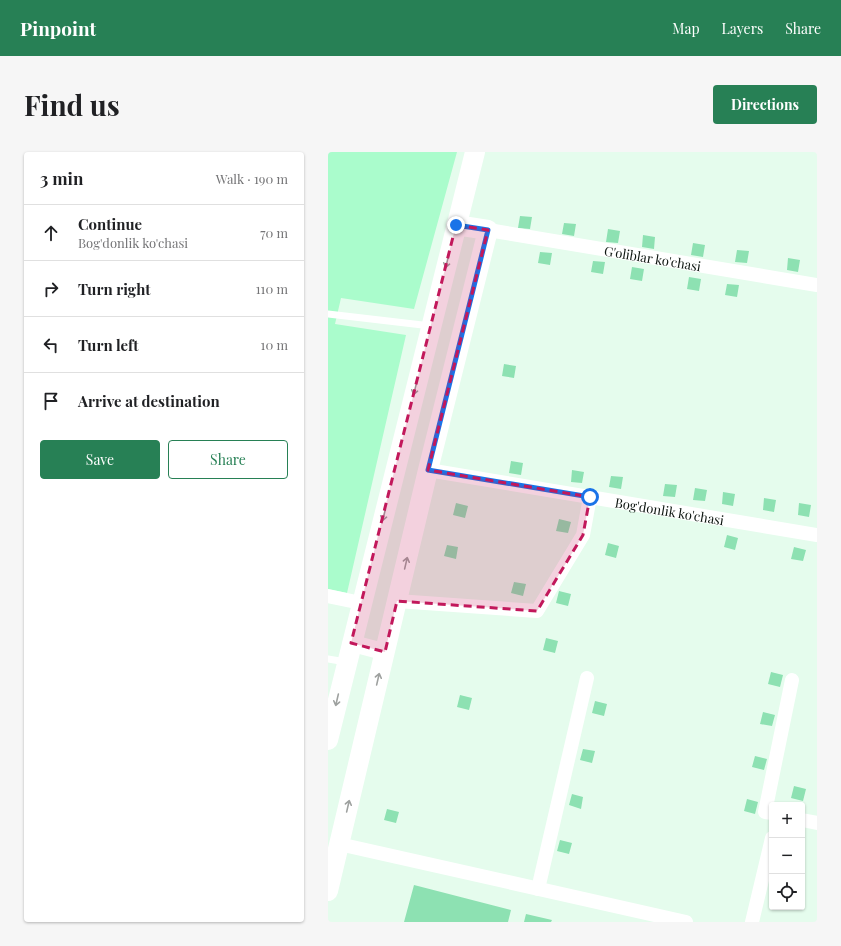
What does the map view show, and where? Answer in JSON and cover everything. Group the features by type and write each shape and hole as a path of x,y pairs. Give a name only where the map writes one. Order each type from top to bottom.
{"main road":[{"path":"328,740 337,661 351,643 362,603 475,152"},
{"path":"328,891 428,470 488,230 456,225"}],"street":[{"name":"G'oliblar ko'chasi","path":"488,230 817,285"},
{"name":"Bog'donlik ko'chasi","path":"428,470 817,535"},
{"path":"397,601 537,611 583,535 590,497"},
{"path":"328,596 362,603"},
{"path":"351,643 385,652"},
{"path":"538,889 587,678"},
{"path":"769,813 765,812 792,680"},
{"path":"805,821 817,823"},
{"path":"339,844 686,922"},
{"path":"752,922 769,851"}],"lane":[{"path":"328,314 431,326"}],"highlighted area":[{"path":"456,225 488,230 428,470 590,497 583,535 537,611 397,601 385,652 351,643"}],"green space":[{"path":"328,152 457,152 414,309 341,298 335,324 406,335 347,593 328,589"}],"building":[{"path":"520,216 532,217 530,229 518,228"},
{"path":"564,223 576,224 574,236 562,234"},
{"path":"608,229 620,231 618,243 606,242"},
{"path":"643,235 655,237 654,249 642,247"},
{"path":"693,243 705,245 703,257 691,255"},
{"path":"737,250 749,251 747,263 735,262"},
{"path":"540,252 552,253 550,265 538,263"},
{"path":"788,258 800,260 798,272 787,270"},
{"path":"593,261 605,262 603,274 591,272"},
{"path":"632,267 644,269 642,281 630,279"},
{"path":"689,277 701,279 699,291 687,289"},
{"path":"727,284 739,285 737,297 725,295"},
{"path":"504,364 516,366 514,378 502,376"},
{"path":"511,461 523,463 521,475 509,473"},
{"path":"572,470 584,472 582,483 571,482"},
{"path":"611,476 623,477 621,489 609,487"},
{"path":"665,484 677,485 675,497 663,496"},
{"path":"695,488 707,490 705,501 693,500"},
{"path":"723,492 735,494 733,506 722,504"},
{"path":"764,498 776,500 774,512 763,510"},
{"path":"456,503 468,506 465,518 453,515"},
{"path":"799,503 811,505 809,517 798,515"},
{"path":"559,519 571,522 568,533 556,531"},
{"path":"727,535 738,538 735,550 724,547"},
{"path":"608,543 619,546 616,558 605,555"},
{"path":"447,545 458,547 456,559 444,556"},
{"path":"794,547 806,550 803,561 791,559"},
{"path":"514,582 526,584 523,596 511,593"},
{"path":"559,591 571,594 568,606 556,603"},
{"path":"546,638 558,641 555,653 543,650"},
{"path":"771,672 783,675 780,687 768,684"},
{"path":"460,695 472,698 469,710 457,707"},
{"path":"595,701 607,704 604,716 592,713"},
{"path":"763,712 775,715 772,726 760,724"},
{"path":"583,749 595,751 592,763 580,760"},
{"path":"755,756 767,759 764,770 752,767"},
{"path":"794,786 806,789 803,801 791,798"},
{"path":"572,794 583,797 581,809 569,805"},
{"path":"747,799 758,802 755,814 744,811"},
{"path":"387,809 399,812 396,823 384,820"},
{"path":"560,840 572,843 569,854 557,851"},
{"path":"414,885 511,910 508,922 404,922"},
{"path":"526,914 552,920 551,922 524,922"}],"route":[{"path":"456,225 488,230 428,470 590,497"}]}
